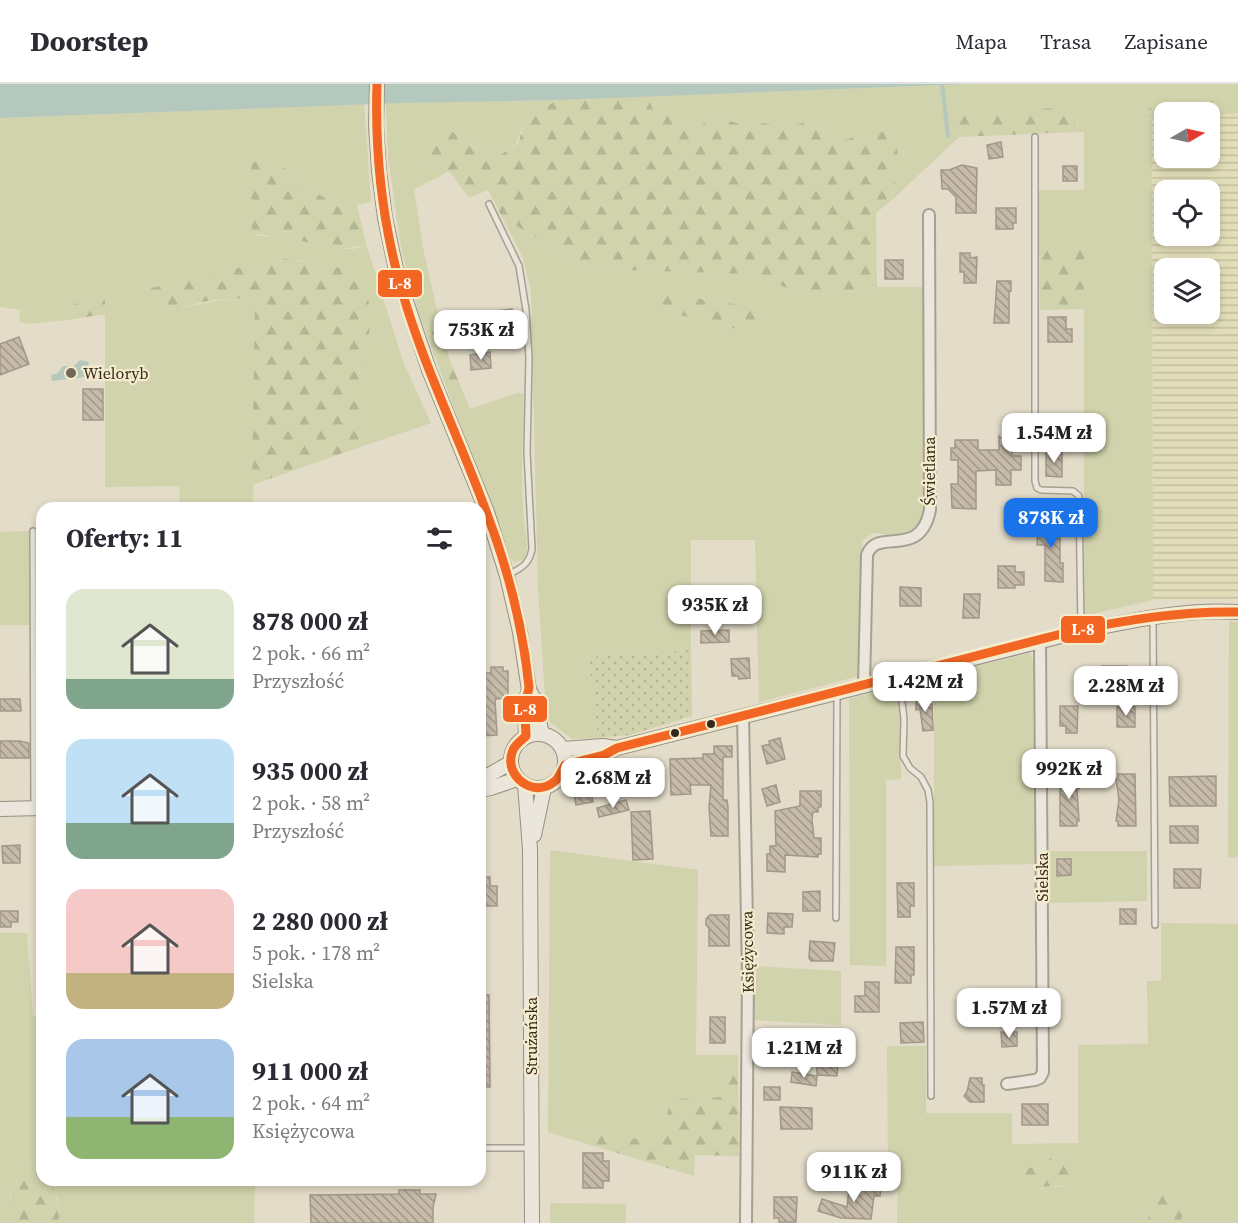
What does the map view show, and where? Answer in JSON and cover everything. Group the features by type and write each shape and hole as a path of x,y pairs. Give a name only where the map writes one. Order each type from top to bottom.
{"main road":[{"path":"377,84 376,126 379,171 397,274 429,370 483,502"},
{"path":"486,510 507,576 520,632 529,690 534,699 542,734"},
{"path":"565,765 604,755 617,748 1081,631 1181,612 1238,612"},
{"path":"526,736 525,700 529,690"},
{"path":"542,734 558,742 563,749 565,765 558,780 544,788 537,789 521,782 512,771 510,763 514,747 526,736 542,734"},
{"path":"563,749 603,746 617,748"},
{"path":"486,777 510,763"},
{"path":"486,789 521,782"},
{"name":"Strużańska","path":"521,782 530,849 532,1223"},
{"name":"Strużańska","path":"530,849 544,788"},
{"path":"0,808 36,808"}],"street":[{"name":"Świetlana","path":"864,685 869,549 878,544 914,538 925,526 930,510 929,215"},
{"name":"Sielska","path":"1006,1084 1035,1080 1040,1078 1043,1072 1040,641"},
{"name":"Księżycowa","path":"743,716 748,974 746,1223"}],"lane":[{"path":"1035,137 1035,481 1037,488 1041,490 1073,491 1080,500 1081,631"},
{"path":"489,204 519,266 526,310 529,358 527,452 532,549 526,566 507,576"},
{"path":"33,531 36,697"},
{"path":"1153,616 1155,925"},
{"path":"899,676 904,719 903,756 910,768 921,777 928,790 930,802 931,1096"},
{"path":"836,918 837,692"},
{"path":"486,1148 532,1148"}],"shaded area":[{"path":"0,84 969,84 0,118"},
{"path":"1238,113 1238,599 1153,600 1152,120 1154,120 1154,168 1220,168 1220,115"},
{"path":"80,360 89,362 85,377 52,381 51,375 58,373 63,366 74,366"}],"green space":[{"path":"969,84 1238,84 1238,101 1154,102 1154,108 1140,112 1139,120 1152,120 1153,600 1084,616 1084,250 1039,250 1039,190 1084,190 1084,132 1077,132 1078,122 957,115 959,137 892,200 898,165 895,140 887,135 871,133 843,141 830,136 816,123 805,122 792,126 760,122 736,123 717,117 709,119 689,132 672,115 653,110 648,96"},
{"path":"648,96 653,110 672,115 689,132 701,126 708,119 717,117 736,123 760,122 792,126 805,122 816,123 829,136 838,140 882,131 891,136 898,154 897,166 892,200 876,213 877,287 831,295 798,292 751,274 623,270 581,263 502,217 488,190 469,198 449,171 440,176 433,167 422,142 445,131 453,132 481,152 484,157 492,159 513,148 519,141 524,124 534,112 559,100"},
{"path":"559,100 536,112 527,121 515,144 503,154 492,159 484,157 479,150 465,142 448,140 423,143 433,167 440,176 414,189 423,248 436,306 429,309 461,412 517,393 524,394 522,488 527,545 523,560 515,562 511,559 420,317 402,252 388,156 386,103"},
{"path":"1238,101 1238,113 1220,115 1220,102 1188,102"},
{"path":"364,104 371,202 357,205 336,204 295,181 288,171 252,162 252,235 276,237 283,232 292,231 343,248 354,249 366,244 404,364 431,423 363,446 370,326 369,303 346,269 324,267 299,260 179,310 216,301 255,299 253,502 180,502 179,486 105,487 105,300 73,304 74,319 30,324 19,322 20,310 0,307 0,118"},
{"path":"1154,107 1154,119 1139,120 1140,112"},
{"path":"1054,108 1067,110 1077,118 1077,132 959,137 956,115"},
{"path":"277,161 295,181 336,204 357,205 366,244 350,248 326,246 302,241 290,231 283,232 276,237 261,234 252,236 251,162"},
{"path":"502,217 581,263 623,270 752,274 798,292 831,295 877,287 923,287 924,511 917,527 912,531 898,535 873,533 862,541 859,676 759,702 755,540 691,540 691,650 589,657 598,738 572,739 550,722 546,713 538,587 531,291 523,257"},
{"path":"1039,250 1084,250 1084,309 1040,310"},
{"path":"281,258 346,269 364,287 369,303 370,326 363,446 252,485 255,299 214,300 170,308 146,297 147,289"},
{"path":"642,290 753,307 755,319 745,331 676,314 652,305"},
{"path":"105,300 105,314 74,319 73,304"},
{"path":"436,306 449,358 470,409 461,412 427,321 426,312"},
{"path":"29,531 29,625 0,625 0,532"},
{"path":"1229,621 1238,622 1238,857 1228,858"},
{"path":"691,650 692,716 630,735 598,738 589,657"},
{"path":"1030,653 1033,660 1035,864 934,866 934,677"},
{"path":"895,687 900,692 901,779 886,780 886,966 850,965 849,699"},
{"path":"550,850 698,870 696,1055 738,1055 738,1069 726,1074 727,1097 663,1143 579,1132 574,1140 548,1132"},
{"path":"1049,851 1147,851 1147,901 1049,903"},
{"path":"1161,923 1238,924 1238,1223 1181,1223 1183,1205 1149,1213 1148,1223 897,1223 898,1168 888,1168 887,1046 926,1046 926,1113 1012,1113 1012,1144 1078,1143 1078,1045 1148,1044 1147,981 1161,981","holes":["1051,1158 1060,1158 1061,1187 1047,1186 1040,1190 1041,1164"]},
{"path":"0,933 27,933 33,1015 36,1017 36,1166 30,1164 9,1192 15,1216 14,1223 0,1223"},
{"path":"753,966 841,971 841,1025 754,1020"},
{"path":"738,1069 739,1156 695,1155 694,1176 574,1140 579,1132 663,1142 670,1099 727,1097 724,1077"},
{"path":"1051,1158 1062,1160 1071,1168 1068,1183 1045,1187 1034,1192 1028,1190 1020,1180 1028,1169"},
{"path":"30,1164 36,1166 36,1186 52,1186 57,1201 59,1223 14,1223 9,1181 16,1171"},
{"path":"52,1186 255,1186 254,1223 59,1223 58,1200"},
{"path":"1167,1193 1176,1195 1183,1205 1181,1223 1148,1223 1153,1204"},
{"path":"550,1203 626,1204 626,1223 550,1223"}],"building":[{"path":"1001,142 1003,157 989,159 987,145"},
{"path":"962,165 977,168 976,213 956,213 956,197 948,189 942,189 941,170 949,170"},
{"path":"1063,166 1077,166 1077,181 1063,181"},
{"path":"996,208 1016,208 1016,223 1013,223 1013,229 996,229"},
{"path":"960,253 970,253 970,258 977,257 976,283 964,283 964,272 960,272"},
{"path":"885,260 903,260 903,279 885,279"},
{"path":"997,281 1011,281 1009,323 994,323"},
{"path":"512,309 514,329 491,331 489,312"},
{"path":"1048,317 1066,317 1066,329 1072,329 1072,342 1048,342"},
{"path":"19,337 29,364 0,375 0,344"},
{"path":"490,352 491,368 471,370 470,355"},
{"path":"83,389 103,389 103,420 83,420"},
{"path":"999,436 1007,444 1012,444 1012,456 1021,456 1021,470 1011,470 1011,485 996,485 996,470 976,471 976,509 952,508 951,484 958,484 958,460 951,460 951,448 955,448 955,440 978,440 978,450 999,450"},
{"path":"1046,451 1062,451 1062,477 1046,476"},
{"path":"1038,521 1060,521 1060,563 1063,563 1063,582 1045,581 1045,545 1037,545"},
{"path":"998,566 1015,566 1015,572 1024,572 1024,585 1015,585 1015,588 998,588"},
{"path":"900,587 921,588 921,606 900,606"},
{"path":"964,594 980,594 979,618 963,618"},
{"path":"729,630 729,642 701,643 701,631"},
{"path":"749,658 750,678 739,679 738,676 732,676 731,659"},
{"path":"1102,666 1139,668 1139,685 1103,687 1099,674"},
{"path":"491,667 503,667 503,671 508,671 508,698 495,699 497,735 486,736 486,673 491,673"},
{"path":"927,697 928,704 932,704 933,730 923,731 920,709 916,710 916,698"},
{"path":"0,699 20,699 21,711 0,711"},
{"path":"1060,706 1078,706 1077,733 1066,733 1066,726 1060,726"},
{"path":"1117,707 1135,707 1135,727 1117,727"},
{"path":"780,738 785,759 767,764 762,746"},
{"path":"0,741 29,743 29,758 0,758"},
{"path":"714,746 732,746 732,757 723,757 723,800 727,800 728,807 728,836 711,836 709,807 711,785 690,785 691,794 671,795 670,759 703,758 703,754 714,754"},
{"path":"1060,774 1077,774 1077,779 1079,779 1077,826 1060,826"},
{"path":"1118,774 1135,774 1136,826 1118,826 1118,821 1116,821 1119,800 1116,779 1118,779"},
{"path":"1216,776 1216,806 1170,806 1169,777"},
{"path":"776,785 780,802 767,806 762,789"},
{"path":"590,786 593,802 576,805 573,789"},
{"path":"800,791 821,791 821,807 818,807 818,812 813,812 812,819 814,838 821,838 821,854 818,854 818,857 785,855 785,872 767,871 767,854 770,854 770,846 776,846 775,811 800,806"},
{"path":"626,800 629,810 599,817 597,808"},
{"path":"650,811 653,859 633,860 631,812"},
{"path":"1170,826 1198,826 1198,843 1170,843"},
{"path":"20,845 20,863 3,863 2,846"},
{"path":"1057,859 1071,859 1071,875 1057,876"},
{"path":"1174,869 1201,869 1200,888 1174,888"},
{"path":"486,877 490,877 490,886 497,886 497,906 486,906"},
{"path":"897,883 914,883 914,906 910,906 910,917 898,917"},
{"path":"820,891 820,911 803,911 803,892"},
{"path":"1120,909 1136,909 1136,924 1120,924"},
{"path":"0,911 18,911 18,922 11,922 11,927 0,927"},
{"path":"768,913 793,914 792,927 784,927 784,934 767,933"},
{"path":"710,915 729,915 729,946 709,946 709,928 706,925 706,919"},
{"path":"810,941 835,943 833,961 811,961 809,958"},
{"path":"896,947 914,947 914,975 911,975 911,983 895,983"},
{"path":"865,982 879,982 879,1012 855,1012 855,996 865,996"},
{"path":"486,995 489,995 490,1087 486,1087"},
{"path":"710,1017 725,1017 725,1043 710,1043"},
{"path":"923,1022 924,1042 901,1043 900,1023"},
{"path":"1001,1032 1017,1032 1017,1046 1002,1047"},
{"path":"817,1058 838,1059 837,1076 817,1075"},
{"path":"792,1072 817,1076 816,1086 791,1082"},
{"path":"970,1078 982,1078 984,1102 970,1102 964,1096"},
{"path":"764,1087 780,1087 780,1100 764,1100"},
{"path":"1022,1104 1048,1104 1048,1125 1022,1125"},
{"path":"780,1107 812,1108 812,1129 781,1129"},
{"path":"583,1153 603,1153 603,1161 609,1161 609,1181 603,1181 603,1188 583,1188"},
{"path":"856,1182 875,1183 875,1186 881,1187 880,1196 874,1196 871,1219 841,1218 818,1211 822,1199 847,1207 849,1189 855,1189"},
{"path":"399,1190 420,1190 420,1194 436,1194 433,1223 311,1223 310,1195 399,1194"},
{"path":"774,1197 797,1197 796,1222 779,1222 779,1218 774,1218"}],"waterway":[{"path":"942,84 948,136"}],"transit line":[{"name":"L-8","path":"377,84 380,179 391,250 416,334 483,502"},
{"name":"L-8","path":"486,511 507,575 518,620 529,687 525,704 526,736 514,748 511,759 512,768 522,782 538,788 547,786 556,780 565,765 604,755 617,748 1069,632 1153,617 1238,612"}],"place":[{"name":"Wieloryb","path":"71,373"}]}
